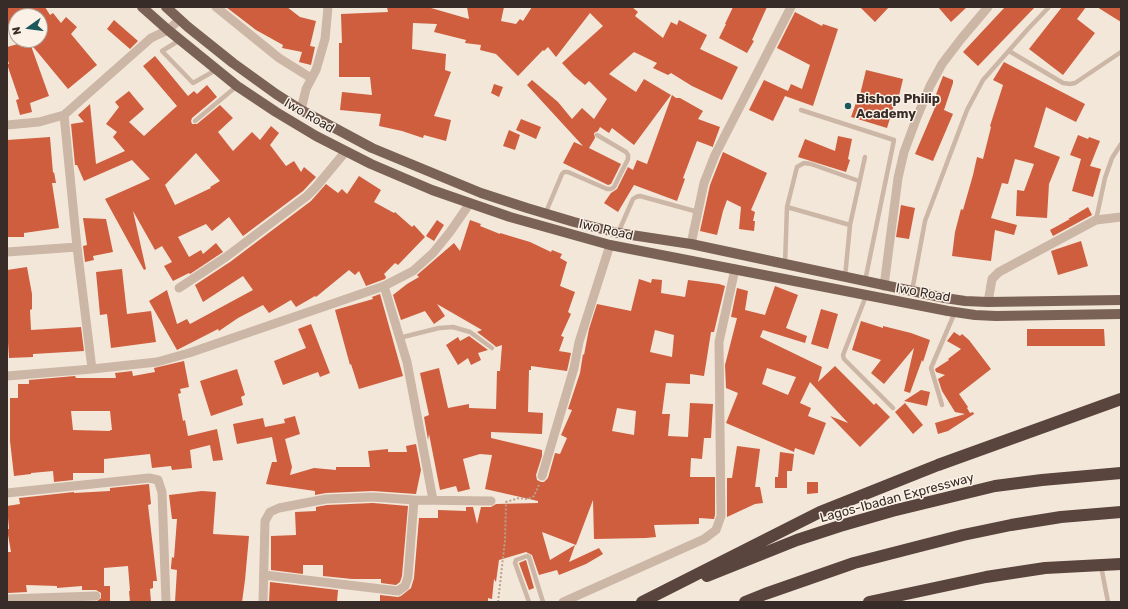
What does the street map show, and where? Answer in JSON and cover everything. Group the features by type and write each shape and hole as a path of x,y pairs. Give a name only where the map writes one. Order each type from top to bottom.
{"highway":[{"path":"642,602 820,512 938,465 1121,399"},
{"name":"Lagos-Ibadan Expressway","path":"642,602 797,540 892,511 995,486 1121,473"},
{"path":"745,602 854,563 962,535 1011,525 1121,512"},
{"path":"869,602 986,577 1045,568 1121,564"}],"main road":[{"name":"Iwo Road","path":"142,7 237,86 309,132 346,151 432,190 510,217 610,245 866,296 956,312 996,316 1121,314"},
{"name":"Iwo Road","path":"166,7 233,63 276,94 301,110 372,148 481,193 546,212 574,222 618,233 691,244 884,286 965,301 1121,300"}],"street":[{"path":"216,7 279,58 311,78"},
{"path":"301,110 306,89 316,70 325,39 328,7"},
{"path":"691,244 704,183 715,155 791,7"},
{"path":"884,286 898,178 904,152 917,117 930,86 942,64 960,38 988,7"},
{"path":"7,125 39,122 64,115 151,38 168,30 180,20"},
{"path":"64,115 77,247 92,369"},
{"path":"179,288 226,256 307,196 346,151"},
{"path":"7,376 157,362 189,353 384,286 413,271 433,253 470,203"},
{"path":"988,302 992,279 999,272 1096,220 1121,217"},
{"path":"542,476 574,368 579,342 610,245"},
{"path":"7,252 77,247"},
{"path":"563,602 704,539 716,530 721,516 719,342 735,269"},
{"path":"384,286 407,362 433,500"},
{"path":"7,493 149,478 158,480 162,492 166,602"},
{"path":"263,602 265,521 270,512 279,508 326,499 373,497 414,500 491,501"},
{"path":"264,574 398,591 405,586 408,577 414,500"},
{"path":"7,599 96,596"}],"lane":[{"path":"912,291 925,221 967,110 984,80 1049,7"},
{"path":"180,40 162,51 193,83 216,70"},
{"path":"1009,51 1063,83 1070,84 1075,83 1121,52"},
{"path":"195,121 237,86"},
{"path":"801,110 894,140 865,282"},
{"path":"546,212 564,172 568,172 607,189 614,187 628,159 628,155 626,152 597,135"},
{"path":"1096,220 1105,178 1112,158 1121,144"},
{"path":"845,277 850,225 865,157"},
{"path":"784,264 787,207 796,167 804,163 859,181"},
{"path":"618,233 632,199 636,197 640,196 698,212"},
{"path":"787,207 850,225"},
{"path":"866,296 842,354 844,359 893,408"},
{"path":"942,405 930,368 956,312"},
{"path":"399,338 439,328 453,327 470,332 492,348"},
{"path":"530,602 515,562 516,560 527,556 530,558 543,602"},
{"path":"1101,565 1108,602"}],"path":[{"path":"498,602 505,540 506,502 519,498 528,499 534,496 542,476"}],"building":[{"path":"7,7 46,8 8,8 8,28"},
{"path":"226,7 287,7 300,17 316,21 310,46 315,47 311,65 299,62 302,52 282,48 283,45 256,30"},
{"path":"387,7 431,8 469,19 467,7 504,7 501,21 516,24 520,19 523,21 532,7 632,7 638,12 635,16 663,38 671,22 677,25 679,20 707,35 700,49 738,67 722,100 692,86 671,73 668,75 653,68 657,63 634,52 609,74 636,92 644,79 671,95 634,145 612,128 609,133 600,127 598,131 594,133 595,138 589,148 621,164 611,184 608,185 563,163 574,142 583,146 527,85 532,80 558,102 572,119 582,108 594,119 607,99 589,81 585,85 562,63 603,26 590,13 556,57 548,47 544,51 543,50 518,76 496,54 480,50 481,45 465,43 466,40 434,32 437,24 413,23 412,49 446,54 445,70 451,72 434,116 451,120 446,141 424,135 423,138 402,131 379,126 381,114 340,110 342,92 372,95 370,77 339,77 339,43 342,43 341,14 388,12"},
{"path":"733,7 767,7 752,40 754,41 747,53 719,38"},
{"path":"860,7 889,7 875,22"},
{"path":"938,7 967,7 951,22"},
{"path":"1005,7 1035,7 978,66 963,52"},
{"path":"1062,7 1086,7 1077,19 1095,33 1063,75 1029,49"},
{"path":"1097,7 1121,7 1121,22"},
{"path":"48,12 50,15 53,13 61,23 66,17 77,27 71,34 97,65 68,89 34,48 48,48"},
{"path":"795,12 822,26 823,24 838,29 813,106 785,96 773,121 749,110 764,80 788,91 791,84 802,89 810,65 777,48"},
{"path":"114,20 138,41 130,49 107,29"},
{"path":"7,47 32,48 49,96 30,103 32,112 20,115 16,100 19,99 7,64 9,64"},
{"path":"155,56 188,96 194,91 197,94 207,85 217,97 192,118 192,124 197,124 220,105 233,118 218,132 233,151 252,132 260,140 271,126 279,133 270,145 286,166 294,161 301,172 304,167 316,177 303,191 243,236 229,217 212,231 206,224 178,237 189,257 201,250 203,254 216,243 223,252 190,274 189,273 173,281 164,266 172,262 162,246 155,250 133,211 146,269 144,270 105,199 150,179 132,160 84,181 77,165 75,165 71,124 84,122 78,115 90,104 96,164 125,151 113,137 117,132 106,124 119,107 115,102 129,91 144,109 129,122 144,136 177,106 143,66","holes":["196,153 220,181 210,187 211,188 175,205 165,185"]},
{"path":"1004,62 1085,104 1076,122 1046,107 1034,147 1060,157 1049,184 1047,218 1016,216 1017,190 1024,191 1034,164 1015,159 1008,184 1002,183 991,218 1017,225 1014,235 995,230 991,261 952,256 955,232 961,209 963,210 977,157 983,159 990,126 1003,85 993,80"},
{"path":"866,70 903,79 898,100 896,99 887,128 851,117 856,103 858,103"},
{"path":"943,76 953,80 944,110 953,114 933,161 915,154 939,98 935,97"},
{"path":"494,84 503,87 499,97 491,93"},
{"path":"672,95 703,111 698,119 720,127 713,147 697,141 683,178 685,179 677,201 634,185 618,212 604,203 611,193 617,189 628,167 633,170 637,160 647,164"},
{"path":"521,119 541,127 536,139 516,130"},
{"path":"509,130 520,135 515,150 503,146"},
{"path":"1078,135 1088,139 1089,137 1100,141 1090,166 1101,169 1093,197 1072,191 1081,159 1070,155"},
{"path":"838,136 852,139 848,159 850,160 846,172 798,157 805,139 835,151"},
{"path":"50,137 53,173 54,172 56,183 52,183 59,228 24,233 24,237 7,237 7,140"},
{"path":"723,152 767,173 751,210 755,212 753,221 755,221 754,231 739,229 741,207 727,200 717,235 700,231 710,185"},
{"path":"359,176 381,190 374,202 394,213 395,212 412,227 414,225 425,237 398,265 395,263 384,274 386,277 385,279 366,286 359,271 355,275 349,270 316,297 315,296 296,307 291,300 269,313 263,305 238,318 219,331 218,329 177,350 149,301 167,290 177,324 187,319 190,324 253,290 243,276 203,302 195,285 230,262 311,201 326,184 338,193 342,189 347,194"},
{"path":"901,205 915,208 909,239 896,237"},
{"path":"1088,207 1092,215 1053,236 1050,230"},
{"path":"83,218 106,219 113,252 93,256 94,260 85,262 83,246 87,245"},
{"path":"437,220 444,225 434,241 426,236"},
{"path":"470,220 481,224 480,226 500,234 530,242 551,252 552,250 562,254 560,258 567,262 560,286 575,292 568,312 571,314 561,336 564,337 559,351 571,353 567,371 531,366 531,370 529,370 528,412 543,413 542,434 491,432 491,438 542,450 542,456 536,475 537,480 541,482 544,482 548,478 555,453 560,454 567,438 561,435 572,410 568,409 580,373 589,329 597,304 631,311 639,279 651,283 652,279 662,280 661,293 685,297 688,280 725,286 714,332 711,332 704,376 690,374 690,384 666,383 662,414 670,414 668,436 688,437 690,403 713,404 711,438 704,438 702,459 691,458 690,477 715,477 714,519 699,518 699,524 654,525 656,537 594,539 593,500 576,545 542,532 550,560 575,545 569,562 599,548 603,554 586,564 559,575 557,570 539,575 532,555 526,552 499,560 496,582 494,579 492,599 488,598 488,602 380,602 380,595 398,597 411,588 414,578 419,518 438,518 438,510 466,511 466,507 473,507 477,524 481,507 491,507 496,504 538,503 538,501 485,489 492,455 480,454 463,459 470,489 458,492 456,486 440,490 429,434 428,440 424,417 429,415 420,373 439,368 448,408 469,404 469,408 496,409 497,371 500,371 502,345 496,347 477,332 482,330 437,304 445,316 434,324 425,311 401,320 393,295 419,277 417,275 454,243 460,251","holes":["655,330 674,335 672,357 650,352","617,408 636,411 634,435 612,431"]},
{"path":"1081,241 1088,266 1058,275 1051,251"},
{"path":"27,267 32,294 32,309 30,310 31,330 81,327 84,351 33,354 33,357 9,358 7,326 7,270"},
{"path":"122,269 127,314 151,311 156,342 111,348 107,314 100,315 96,272"},
{"path":"775,286 798,295 786,328 807,336 805,343 763,330 760,337 822,367 818,382 835,366 874,405 876,403 890,417 860,447 830,416 848,423 810,382 800,403 811,408 808,416 826,423 814,455 795,448 794,452 726,423 738,393 726,388 725,365 737,318 731,317 737,288 748,291 745,310 765,315","holes":["767,368 796,377 788,395 762,384"]},
{"path":"380,294 403,376 359,389 351,364 350,365 335,310 373,299 372,297"},
{"path":"821,309 838,314 828,349 811,344"},
{"path":"861,321 883,328 883,326 911,333 930,340 923,362 922,360 910,393 904,391 914,348 884,384 871,373 881,360 852,350"},
{"path":"311,324 330,373 320,377 318,372 283,385 274,361 306,348 298,329"},
{"path":"1027,329 1104,329 1105,346 1027,346"},
{"path":"954,332 960,336 962,334 969,340 991,369 959,394 968,407 967,408 970,413 973,412 974,414 948,431 938,434 935,423 965,414 955,412 942,391 938,379 945,375 936,372 935,369 949,360 948,359 961,349 947,341"},
{"path":"469,336 488,350 478,353 481,360 471,365 468,358 458,365 446,345 458,337 460,341"},
{"path":"184,361 189,387 180,389 181,393 178,394 183,421 185,420 188,436 217,429 223,460 213,461 210,445 190,450 192,468 172,470 171,466 152,468 150,454 104,459 104,473 73,473 73,480 54,482 53,471 14,476 10,441 10,398 18,398 18,384 29,384 29,380 75,376 76,378 116,378 115,373 132,371 133,376 155,372 154,368","holes":["71,411 110,411 112,430 73,430"]},
{"path":"237,369 245,395 241,397 243,405 211,416 200,381"},
{"path":"921,390 930,392 927,406 904,401"},
{"path":"905,403 923,425 913,434 895,412"},
{"path":"295,416 300,434 285,439 292,467 290,475 314,468 336,470 336,467 370,467 368,451 388,449 388,452 407,452 406,446 416,444 421,470 416,494 373,491 326,493 315,495 315,491 266,484 272,462 277,462 272,437 237,444 233,424 263,418 265,427 285,423 284,419"},
{"path":"737,446 760,449 755,487 760,487 763,503 755,504 727,517 727,478 732,478"},
{"path":"780,452 794,454 792,471 787,471 787,488 775,488 775,477 778,477"},
{"path":"807,482 818,482 818,493 807,494"},
{"path":"149,484 151,504 148,505 157,581 153,581 153,588 150,589 151,602 130,602 128,566 104,568 104,586 110,586 110,602 96,602 101,598 101,593 96,590 82,590 82,586 57,588 57,586 26,585 27,592 8,593 7,552 11,552 7,529 9,529 7,506 20,504 19,498 74,492 110,491 110,488"},
{"path":"202,491 216,492 213,534 249,536 242,602 175,602 177,570 171,569 171,567 172,557 174,558 177,519 172,519 169,495"},
{"path":"373,503 408,506 402,576 400,582 396,585 381,583 381,579 352,579 323,576 323,565 303,565 303,574 271,570 271,536 296,535 295,512 316,511 316,507 327,505"},
{"path":"526,560 534,588 529,590 519,563"},
{"path":"270,582 338,590 337,602 269,602"}],"place":[{"name":"Bishop Philip Academy","path":"848,106"}]}
